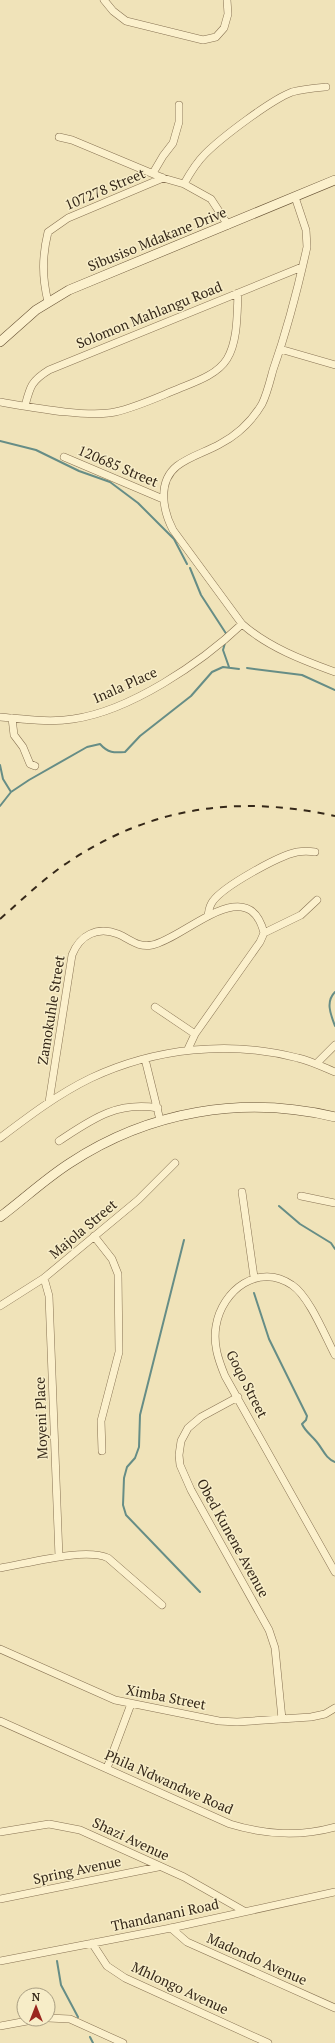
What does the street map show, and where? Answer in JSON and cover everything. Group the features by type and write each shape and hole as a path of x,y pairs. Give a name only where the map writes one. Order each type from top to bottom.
{"street":[{"path":"104,0 113,11 126,21 203,40 216,37 224,28 228,14 228,0"},
{"path":"184,184 192,170 206,153 246,121 282,97 293,92 326,87"},
{"path":"153,174 163,156 173,143 179,122 179,105"},
{"path":"59,137 90,147 163,178"},
{"name":"107278 Street","path":"48,302 42,271 44,249 48,232 68,218 163,178 184,184 212,199 228,225"},
{"name":"Sibusiso Mdakane Drive","path":"0,342 48,302 69,290 295,198 335,180"},
{"path":"295,198 306,230 307,247 280,349 262,403 244,428 224,442 176,467 166,485 163,499 166,517 173,530 242,624 256,636 280,650 335,672"},
{"name":"Solomon Mahlangu Road","path":"25,406 28,392 34,380 49,370 302,267"},
{"path":"0,402 89,413 114,412 204,378 216,370 229,356 235,334 238,293"},
{"path":"280,349 335,365"},
{"name":"120685 Street","path":"64,457 163,499"},
{"name":"Inala Place","path":"0,717 72,719 118,706 159,686 221,644 242,624"},
{"path":"12,718 14,735 23,747 30,764 35,766"},
{"path":"208,916 210,906 216,898 245,876 289,854 306,851 315,852"},
{"path":"188,1050 195,1034 260,942 264,933 300,915 317,900"},
{"name":"Zamokuhle Street","path":"49,1102 72,955 78,943 86,935 97,931 118,934 133,943 150,946 165,941 225,908 238,906 244,908 257,919 264,933"},
{"path":"155,1007 195,1034"},
{"path":"316,1064 335,1045"},
{"path":"0,1138 49,1102 90,1078 119,1066 188,1050 232,1049 264,1051 300,1058 335,1072"},
{"path":"145,1059 160,1120"},
{"path":"59,1141 86,1123 116,1109 136,1106 158,1108"},
{"path":"0,1217 55,1174 81,1156 115,1137 160,1120 206,1110 247,1107 274,1107 335,1117"},
{"name":"Majola Street","path":"0,1306 44,1278 138,1200 175,1164"},
{"path":"242,1192 254,1277 284,1280 298,1290 304,1296 335,1355"},
{"path":"300,1196 335,1203"},
{"path":"94,1236 112,1260 118,1274 119,1352 101,1421 102,1451"},
{"name":"Goqo Street","path":"254,1277 236,1288 229,1296 218,1317 216,1326 216,1352 226,1376 335,1572"},
{"name":"Moyeni Place","path":"44,1278 50,1296 59,1558"},
{"name":"Obed Kunene Avenue","path":"238,1397 201,1417 188,1428 181,1441 179,1455 180,1465 191,1490 269,1630 275,1648 282,1719"},
{"path":"0,1568 89,1554 102,1556 108,1558 162,1605"},
{"name":"Ximba Street","path":"0,1649 115,1700 224,1721 317,1716 335,1708"},
{"path":"107,1768 131,1704"},
{"name":"Phila Ndwandwe Road","path":"0,1721 107,1768 208,1815 242,1828 271,1834 304,1834 335,1827"},
{"name":"Shazi Avenue","path":"0,1832 36,1825 63,1825 91,1834 207,1889 244,1910"},
{"name":"Spring Avenue","path":"0,1899 158,1866"},
{"name":"Thandanani Road","path":"0,1961 171,1928 244,1910 335,1892"},
{"name":"Madondo Avenue","path":"171,1928 187,1942 335,2008"},
{"name":"Mhlongo Avenue","path":"92,1943 107,1966 125,1978 268,2043"},
{"path":"56,2018 70,2019 122,2043"},
{"path":"0,2026 16,2023"}],"waterway":[{"path":"0,441 36,450 79,471 110,482 138,503 174,539 187,564"},
{"path":"190,568 201,595 227,635"},
{"path":"225,643 223,650 229,667"},
{"path":"0,806 11,792 87,747 100,744 111,752 125,752 140,736 191,696 212,672 223,667 239,669"},
{"path":"247,668 302,675 335,690"},
{"path":"0,765 3,779 11,792"},
{"path":"335,992 330,1000 330,1009 335,1026"},
{"path":"279,1206 300,1224 331,1243 335,1249"},
{"path":"184,1240 140,1415 139,1447 135,1458 127,1467 124,1478 123,1505 126,1515 200,1592"},
{"path":"254,1293 269,1339 307,1416 306,1420 302,1424 326,1456 335,1462"},
{"path":"57,1961 61,1985 78,2017"},
{"path":"90,2037 93,2043"}],"railway":[{"path":"0,919 42,882 70,861 101,842 133,828 165,817 198,810 265,806 335,816"}]}
